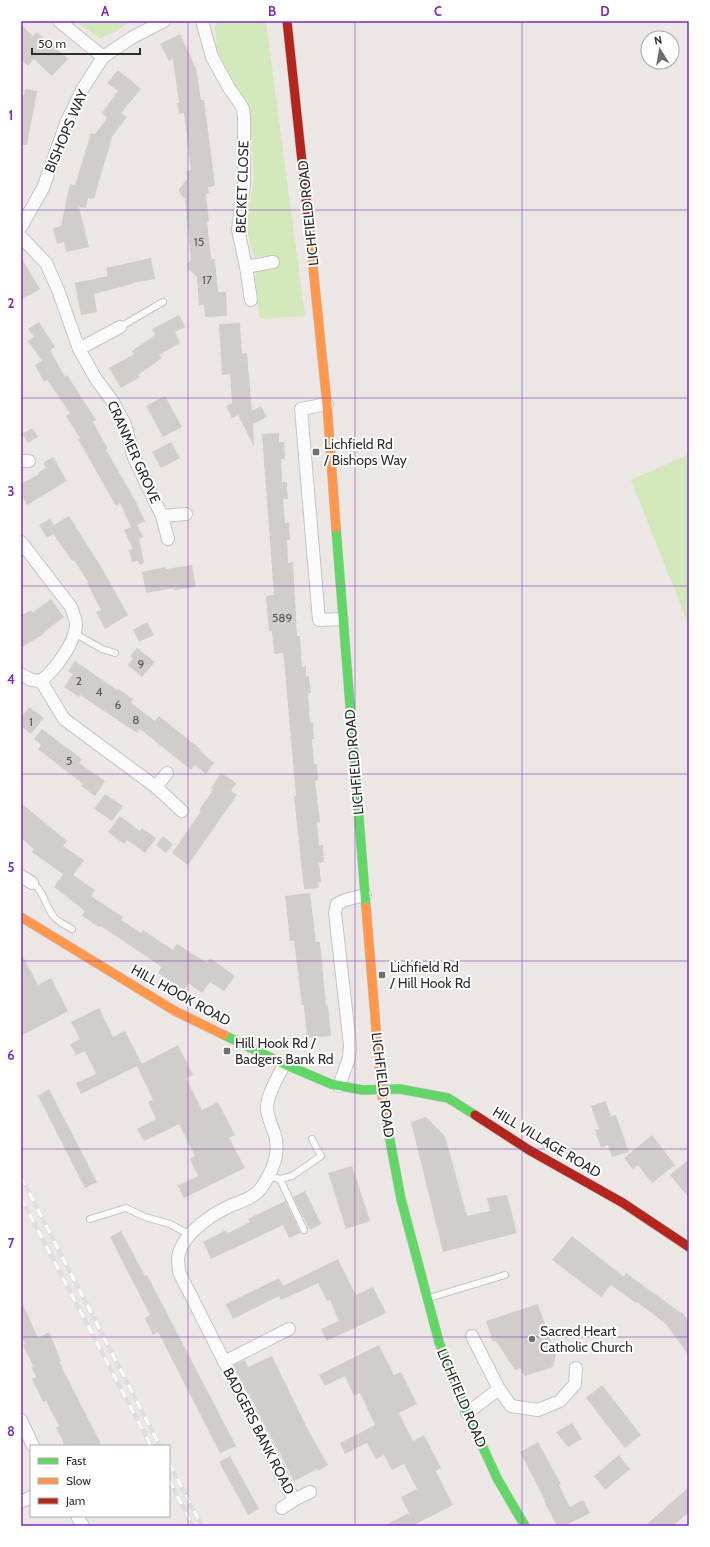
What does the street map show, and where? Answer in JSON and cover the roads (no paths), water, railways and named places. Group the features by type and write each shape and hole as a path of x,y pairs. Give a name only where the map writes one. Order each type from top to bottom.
{"main road":[{"name":"LICHFIELD ROAD","path":"287,21 316,288 381,1089 401,1199 439,1342 467,1413 498,1480 525,1526"},
{"name":"HILL HOOK ROAD","path":"21,917 175,1011 284,1064 339,1086 362,1090 381,1089"},
{"name":"HILL VILLAGE ROAD","path":"381,1089 412,1090 448,1098 529,1150 623,1203 689,1247"}],"street":[{"path":"59,21 102,57"},
{"name":"BISHOPS WAY","path":"21,226 43,188 67,121 82,90 102,57 164,21"},
{"name":"BECKET CLOSE","path":"202,21 212,57 229,88 243,109 244,185 238,229 251,300"},
{"name":"CRANMER GROVE","path":"21,237 46,263 58,290 79,349 96,379 116,407 124,424 134,458 162,516 168,539"},
{"path":"246,267 273,262"},
{"path":"79,349 116,329"},
{"path":"326,404 301,409 319,620 342,619"},
{"name":"CRANMER GROVE","path":"162,516 186,514"},
{"path":"21,542 71,607 75,616 76,625 73,639 50,674 41,681 31,680 21,674"},
{"path":"41,681 64,719 156,787 182,811"},
{"path":"156,787 167,773"},
{"path":"21,876 32,883"},
{"path":"339,1086 349,1058 350,1045 335,913 337,904 345,900 365,895"},
{"name":"BADGERS BANK ROAD","path":"284,1064 270,1094 267,1108 275,1136 277,1151 273,1166 264,1185 253,1197 231,1206 195,1229 183,1246 178,1258 179,1272 294,1500"},
{"name":"BADGERS BANK ROAD","path":"224,1362 289,1329"},
{"path":"472,1336 499,1389 511,1406 538,1410 560,1402 574,1384 576,1368"},
{"path":"467,1413 499,1389"},
{"path":"21,1420 33,1445"},
{"name":"BADGERS BANK ROAD","path":"282,1508 310,1492"},
{"path":"21,1502 30,1498"},
{"path":"78,1517 83,1526"}],"lane":[{"path":"116,329 163,302"},
{"path":"74,633 102,649 115,653"},
{"path":"32,883 37,886 47,906 56,919 72,929"},
{"path":"268,1176 280,1179 292,1176 321,1156 312,1139"},
{"path":"280,1179 304,1230"},
{"path":"90,1220 126,1208 145,1217 170,1224 190,1235"},
{"path":"428,1299 505,1275"}],"railway":[{"path":"21,1177 159,1445"},
{"path":"21,1198 150,1445"},
{"path":"170,1465 202,1526"},
{"path":"170,1482 193,1526"}],"place":[{"name":"Lichfield Rd / Bishops Way","path":"316,452"},
{"name":"Lichfield Rd / Hill Hook Rd","path":"382,975"},
{"name":"Hill Hook Rd / Badgers Bank Rd","path":"227,1051"},
{"name":"Sacred Heart Catholic Church","path":"532,1339"}]}
